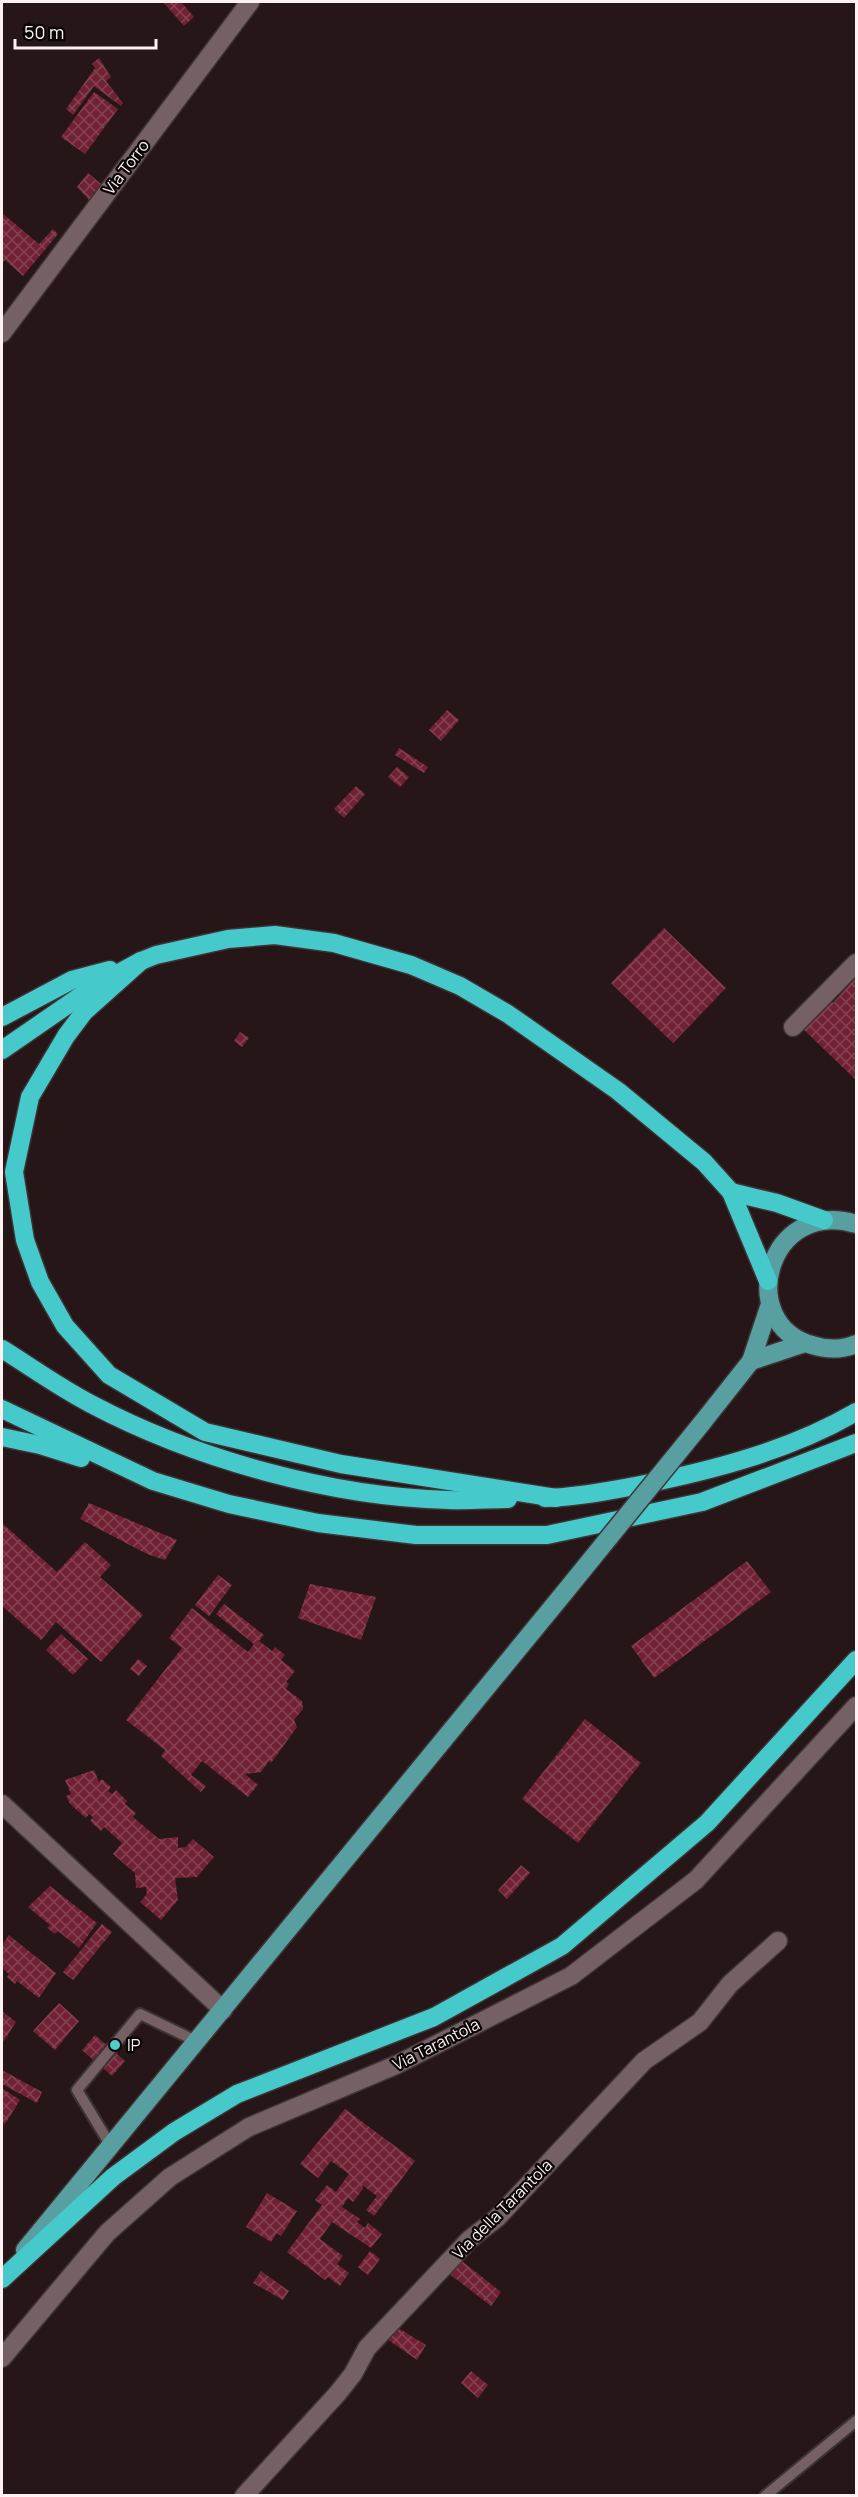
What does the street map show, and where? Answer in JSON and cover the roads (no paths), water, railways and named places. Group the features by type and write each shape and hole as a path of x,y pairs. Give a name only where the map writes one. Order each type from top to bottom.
{"highway":[{"path":"2,1017 72,980 156,956 228,939 275,935 334,943 411,965 460,986 572,1058 618,1091 704,1162 731,1192 768,1281"},
{"path":"2,1050 95,986 141,961"},
{"path":"141,961 84,1012 66,1036 30,1097 14,1172 25,1240 40,1282 65,1326 109,1376 205,1432 341,1464 556,1498"},
{"path":"731,1192 777,1203 824,1220"},
{"path":"2,1349 90,1404 230,1462 362,1492 449,1500 556,1498 675,1478 764,1453 834,1425 856,1412"},
{"path":"2,1409 117,1466 153,1481 229,1504 318,1523 416,1535 547,1535 702,1502 856,1443"},
{"path":"2,1437 117,1466"},
{"path":"2,2279 113,2177 174,2132 237,2094 434,2017 562,1946 707,1823 856,1660"}],"main road":[{"path":"2,2279 751,1361 770,1304 768,1281 773,1260 785,1240 803,1227 824,1220 856,1224"},
{"path":"770,1304 783,1327 805,1343 825,1349 847,1348 856,1344"},
{"path":"751,1361 805,1343"}],"street":[{"name":"Via Torro","path":"2,333 250,2"},
{"path":"793,1028 856,963"},
{"name":"Via Tarantola","path":"2,2358 107,2233 170,2176 249,2127 396,2065 571,1976 696,1880 856,1706"},
{"path":"2,1804 223,2010"},
{"name":"Via della Tarantola","path":"244,2496 338,2393 353,2374 367,2348 470,2239 497,2218 644,2061 700,2022 730,1984 778,1941"}],"lane":[{"path":"111,2146 76,2090 140,2014 196,2040"},
{"path":"765,2496 856,2421"}],"place":[{"name":"IP","path":"115,2045"}]}
